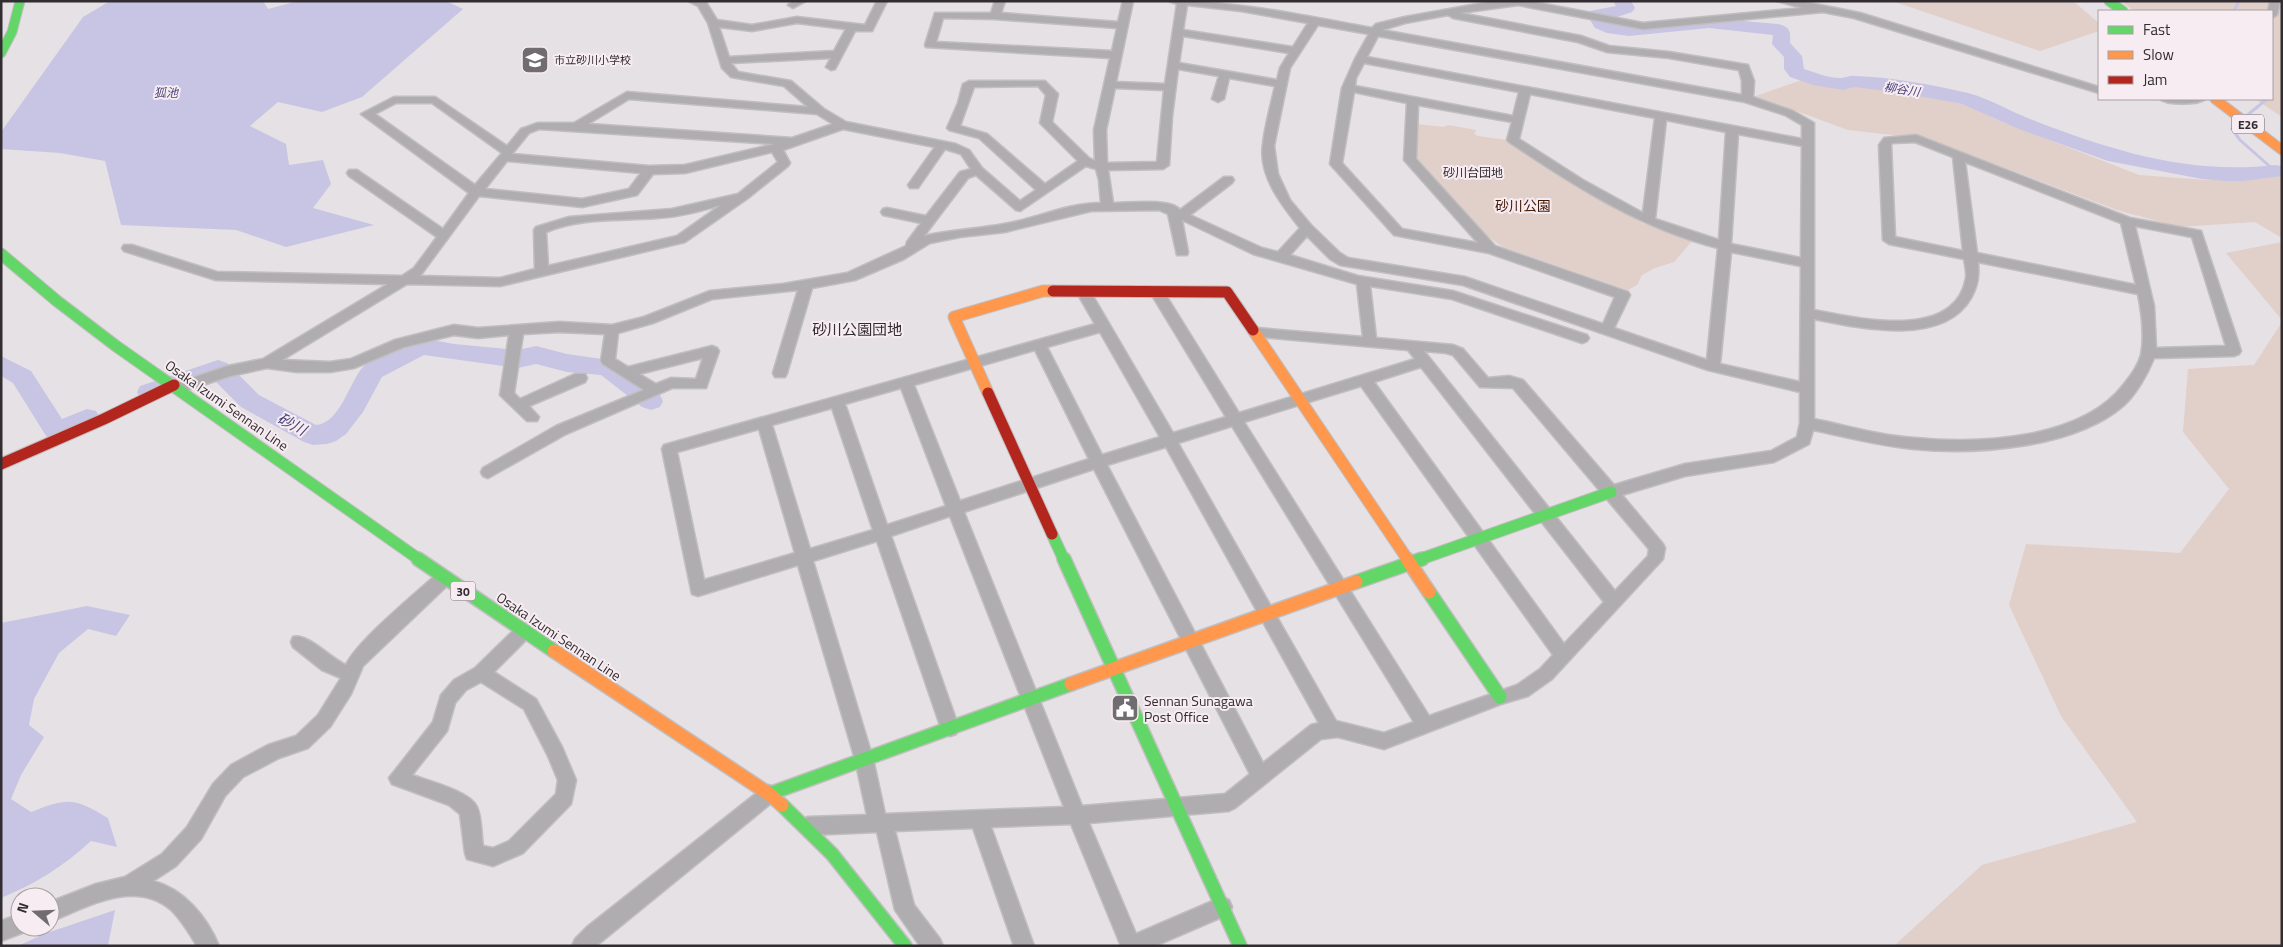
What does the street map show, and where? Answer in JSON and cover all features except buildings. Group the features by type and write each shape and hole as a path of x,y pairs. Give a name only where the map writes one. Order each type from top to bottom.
{"main road":[{"path":"1,53 12,32 20,1"},
{"path":"2109,1 2122,10"},
{"name":"E26","path":"2216,100 2282,150"},
{"name":"Osaka Izumi Sennan Line","path":"1,254 28,278 176,387 444,578 769,794 808,826 837,859 905,946"},
{"path":"1240,946 1115,668 1028,484 954,317 1043,291 1227,292 1500,697"},
{"path":"1,464 176,387"},
{"path":"769,794 1115,668 1611,492"}],"street":[{"path":"693,1 702,4 713,23 727,68 735,75 787,83 842,125 942,145 965,152 978,171 1020,207"},
{"path":"713,23 752,28 797,20 868,29 882,1"},
{"path":"996,16 1000,1"},
{"path":"1107,206 1105,180 1101,167 1100,130 1128,1"},
{"path":"1260,1 1309,16 1315,21"},
{"path":"1782,1 1856,15 2098,90"},
{"path":"1043,189 983,136 954,128 969,84 1040,83 1052,94 1046,123 1085,161 1101,167 1163,165 1166,116 1178,32 1178,2 1233,7 1747,99 1808,123 1808,423 1804,440 1774,456 1685,470 1611,492"},
{"path":"1606,331 1623,295 1491,249 1398,232 1350,182 1336,164 1348,88 1360,59 1375,32 1380,26 1518,2 1643,26 1822,9"},
{"path":"1446,14 1581,39 1607,49 1670,54 1744,67 1748,81 1747,99"},
{"path":"1117,55 977,46 930,45 939,15 996,16 1123,25"},
{"path":"1315,21 1285,68 1268,146 1272,174 1284,201 1335,256 1346,262 1465,281 1713,367 1807,389"},
{"path":"831,67 836,54 852,27"},
{"path":"1178,32 1225,38 1295,51"},
{"path":"724,60 836,54"},
{"path":"1360,59 1661,118 1809,144"},
{"path":"1174,66 1280,84"},
{"path":"1218,99 1225,74"},
{"path":"1110,85 1170,87"},
{"path":"1348,88 1517,120"},
{"path":"1525,91 1514,140 1648,221 1725,246 1808,263"},
{"path":"576,127 627,95 820,110"},
{"path":"649,170 633,192 582,203 476,192 368,114 394,100 435,100 505,154 649,170 685,169 776,148 842,125"},
{"path":"1413,101 1410,160 1491,249"},
{"path":"1648,221 1661,118"},
{"path":"267,363 404,281 419,270 476,192 525,131 538,126 576,127 793,142"},
{"path":"1713,367 1725,246 1732,130"},
{"path":"2143,291 1889,240 1885,146 1888,140 1916,138 1959,157 2127,221 2197,234 2234,351 2148,353"},
{"path":"914,185 942,145"},
{"path":"128,248 216,276 500,282 681,239 744,195 784,163 776,148"},
{"path":"1808,313 1856,323 1904,326 1936,320 1953,312 1966,296 1973,278 1959,157"},
{"path":"992,230 1043,189 1085,161"},
{"path":"907,250 964,175 978,171"},
{"path":"353,173 444,236"},
{"path":"1178,212 1228,180"},
{"path":"542,272 540,230 549,225 588,219 673,213 744,195"},
{"path":"176,387 228,371 267,363 297,367 330,367 354,363 400,343 454,330 478,333 559,327 612,330 648,320 710,294 806,285 860,274 926,240 960,233 1020,225 1052,215 1107,206 1151,204 1178,212 1258,251 1363,281 1453,295 1582,338"},
{"path":"887,212 929,222"},
{"path":"1178,212 1182,252"},
{"path":"1808,423 1914,444 1995,444 2036,438 2093,418 2119,400 2144,367 2148,353 2151,333 2148,311 2127,221"},
{"path":"1281,257 1307,228"},
{"path":"1363,281 1370,342"},
{"path":"780,374 806,285"},
{"path":"1083,292 1170,440 1332,730"},
{"path":"1157,292 1338,589 1426,726"},
{"path":"1104,326 669,449 698,589 805,555 883,533 1028,484 1424,361"},
{"path":"517,330 507,394 532,417"},
{"path":"612,330 608,361 655,390"},
{"path":"808,826 1079,815 1229,802 1317,731 1338,729 1384,741 1500,697 1522,692 1546,674 1655,559 1657,548 1518,384 1509,380 1485,383 1458,352 1448,348 1256,333"},
{"path":"1039,345 1189,642 1261,777"},
{"path":"1412,346 1614,602"},
{"path":"488,472 518,452 588,418 633,402 671,383 701,384 712,351 626,372"},
{"path":"519,405 580,378"},
{"path":"1364,380 1563,656"},
{"path":"906,383 1029,699 1079,815 1131,946 1222,907"},
{"path":"837,402 950,728"},
{"path":"764,422 864,759 905,910 933,946"},
{"path":"60,908 96,893 129,885 169,860 194,833 219,790 237,771 274,751 302,742 324,721 345,689 356,662 444,578"},
{"path":"481,673 530,704 556,753 567,780 565,798 516,846 493,857 474,852 469,810 455,799 398,778 441,725 446,700 460,686 481,673 524,631"},
{"path":"299,642 328,665 351,675"},
{"path":"582,946 594,934 769,794"},
{"path":"979,819 1024,946"},
{"path":"129,885 154,888 181,904 209,946"}],"green space":[{"path":"1892,1 2073,1 2098,22 2098,31 2040,51"},
{"path":"2121,1 2282,1 2282,117 2256,100 2273,100 2273,10 2133,10"},
{"path":"1816,75 1971,106 1998,120 2139,175 2206,180 2282,173 2282,238 2255,222 2179,227 2117,210 1928,139 1848,130 1756,96"},
{"name":"砂川公園","path":"1416,124 1444,127 1448,125 1476,130 1474,134 1478,136 1507,140 1535,159 1642,223 1693,240 1674,262 1655,268 1642,275 1637,285 1628,290 1506,248 1495,242 1470,220 1413,155"},
{"path":"2282,242 2282,320 2226,253"},
{"path":"2282,322 2282,946 1895,945 1982,865 2137,822 2061,716 2009,605 2026,544 2180,553 2229,489 2183,432 2188,369 2254,365"}],"water":[{"name":"狐池","path":"110,1 263,1 268,9 298,1 446,1 463,9 362,97 322,112 278,102 250,126 286,144 289,165 323,160 331,184 313,208 374,225 286,247 236,230 121,225 105,161 60,153 1,149 1,132 83,17"},
{"path":"87,606 130,615 116,636 88,629 59,653 34,699 29,725 44,737 21,775 11,799 31,812 63,802 79,803 108,818 117,847 91,841 49,874 26,887 10,887 10,894 1,898 1,623"},
{"path":"115,910 108,946 18,946 38,937 60,937 60,929"}],"waterway":[{"name":"柳谷川","path":"1622,1 1626,8 1610,14 1596,15 1602,24 1613,29 1629,31 1709,23 1778,30 1782,32 1781,44 1793,56 1794,69 1797,73 1820,81 1843,84 1853,81 1902,87 1967,99 2026,125 2115,157 2134,161 2202,173 2226,175 2275,171"},
{"path":"2234,10 2239,1"},
{"path":"2245,117 2266,100"},
{"path":"2239,122 2232,129 2240,140 2275,171 2282,170"},
{"name":"砂川","path":"149,392 218,369 250,401 313,435 327,434 337,427 354,406 373,371 387,362 422,346 454,352 518,359 536,355 567,363 607,367 651,401"},
{"name":"砂川","path":"1,365 22,377 57,432 87,418"}],"traffic: fast":[{"path":"1,53 12,32 20,1"},
{"path":"2109,1 2122,10"},
{"path":"1,254 57,301 146,368 395,543 554,651"},
{"path":"1356,582 1611,492"},
{"path":"1052,534 1115,668 1240,946"},
{"path":"1429,592 1500,697"},
{"path":"769,794 1071,684"},
{"path":"782,805 832,854 905,946"}],"traffic: slow":[{"path":"2216,100 2282,150"},
{"path":"988,393 954,317 1043,291 1053,291"},
{"path":"1253,330 1429,592"},
{"path":"1071,684 1356,582"},
{"path":"554,651 769,794 782,805"}],"traffic: jam":[{"path":"1053,291 1227,292 1253,330"},
{"path":"1,464 104,419 174,385"},
{"path":"988,393 1052,534"}],"place":[{"name":"市立砂川小学校","path":"535,60"},
{"name":"Sennan Sunagawa Post Office","path":"1125,708"}],"district":[{"name":"砂川台団地","path":"1473,172"},
{"name":"砂川公園団地","path":"857,329"}]}
